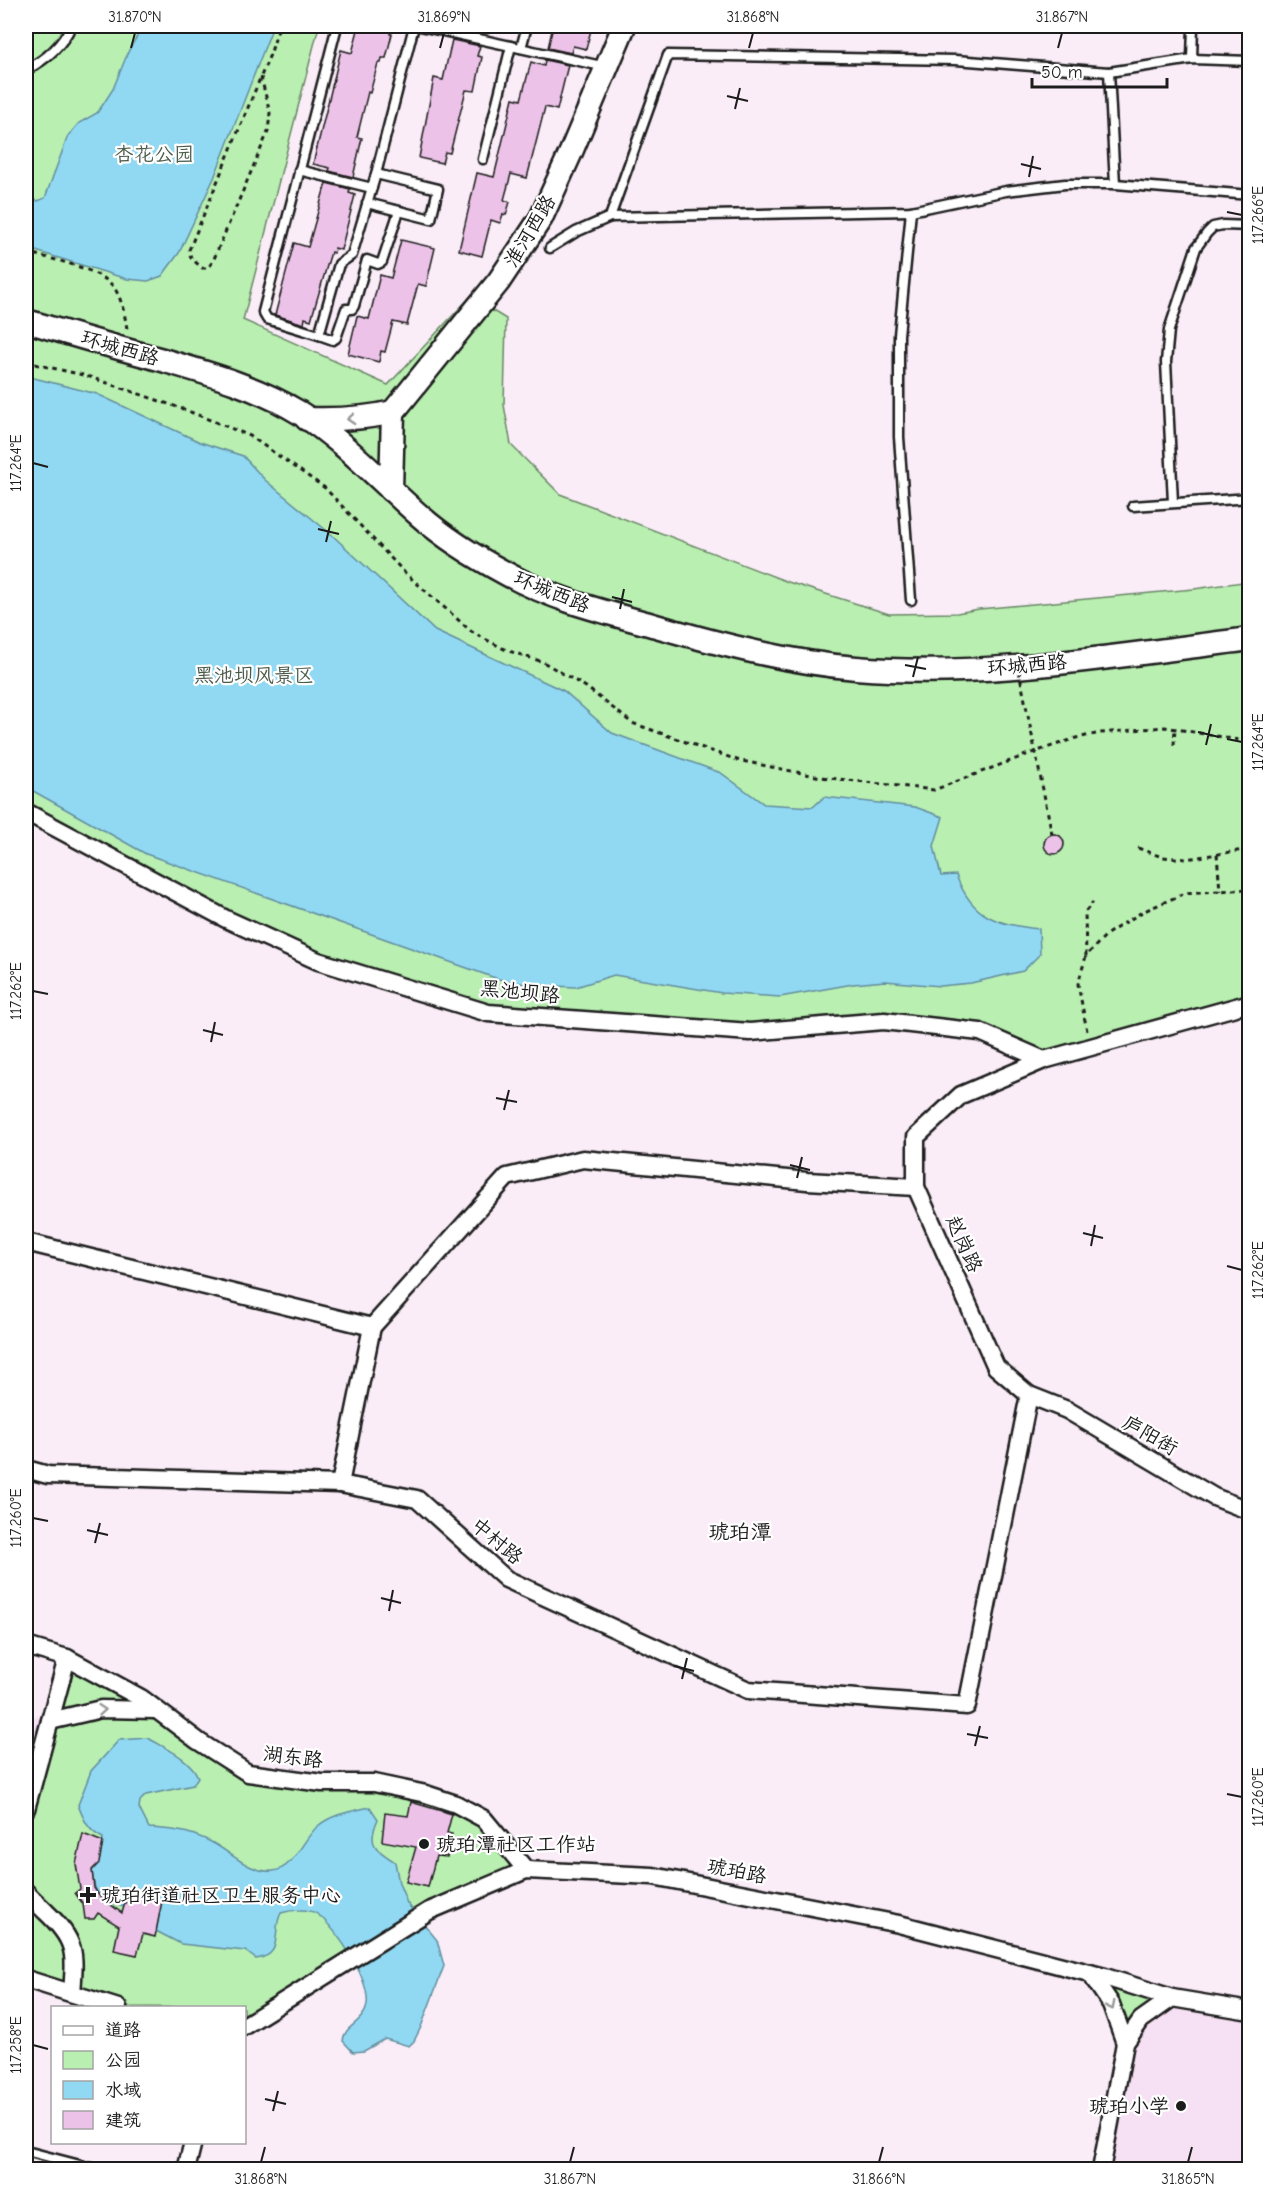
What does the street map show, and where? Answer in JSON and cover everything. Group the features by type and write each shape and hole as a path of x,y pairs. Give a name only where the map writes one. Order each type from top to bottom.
{"street":[{"name":"淮河西路","path":"393,412 499,281 531,235 550,202 624,26"},
{"name":"环城西路","path":"26,321 230,380 266,394 308,419 336,441 423,519 459,546 510,576 562,599 727,646 854,668 940,671 1068,662 1250,639"},
{"path":"308,419 346,420 393,412 391,490"},
{"name":"黑池坝路","path":"26,812 226,919 318,961 488,1013 750,1032 884,1021 980,1032 1044,1060"},
{"name":"赵岗路","path":"1029,1395 996,1367 916,1187 916,1137 961,1095 1044,1060 1250,1003"},
{"path":"340,1484 372,1327 507,1177 583,1160 807,1181 916,1187"},
{"path":"26,1242 372,1327"},
{"name":"庐阳街","path":"1029,1395 1067,1410 1214,1497 1250,1510"},
{"name":"中村路","path":"26,1469 48,1474 340,1484 417,1499 506,1579 748,1690 967,1707 1029,1395"},
{"name":"湖东路","path":"26,1646 67,1658 141,1698 198,1741 248,1773 322,1783 374,1783 426,1794 456,1804 484,1820 526,1870"},
{"path":"26,1809 67,1658"},
{"path":"50,1721 101,1709 156,1710"},
{"name":"琥珀路","path":"246,2025 429,1911 526,1870 653,1876 898,1924 1090,1973 1172,1998 1250,2012"},
{"path":"26,1892 72,1942 74,1962 72,1994"},
{"path":"1090,1973 1111,2004 1125,2043"},
{"path":"26,1979 114,2006"},
{"path":"1101,2169 1125,2043 1141,2020 1172,1998"},
{"path":"186,2169 193,2144"}],"lane":[{"path":"26,70 55,49 65,38 70,26"},
{"path":"337,26 262,312 267,319 333,340 336,338 345,309 352,309 354,306 367,260"},
{"path":"319,336 339,264 352,255 376,174 414,26"},
{"path":"420,26 607,67"},
{"path":"521,48 527,26"},
{"path":"1192,59 1194,26"},
{"path":"483,159 511,46"},
{"path":"610,217 668,55 956,60 1109,72 1192,59 1250,61"},
{"path":"1109,72 1114,184"},
{"path":"300,170 372,188"},
{"path":"367,203 431,219 438,189 376,174"},
{"path":"550,248 576,232 610,217 911,212 1006,191 1065,184 1114,184 1250,195"},
{"path":"352,255 381,263 399,211"},
{"path":"911,212 899,335 899,437 911,600"},
{"path":"1173,502 1166,362 1169,330 1196,248 1207,233 1213,227 1223,225 1250,226"},
{"path":"1133,506 1250,498"},
{"path":"26,2151 99,2169"}],"path":[{"path":"261,77 270,113 268,132 213,261 208,268 202,268 195,264 189,250 261,77 279,26"},
{"path":"26,252 93,272 108,281 115,289 125,316 131,351"},
{"path":"26,362 87,376 250,436 325,488 404,572 472,632 506,650 543,662 586,687 632,723 737,760 821,777 934,790 1076,738 1101,733 1165,727 1250,742"},
{"path":"1019,671 1052,834"},
{"path":"1173,745 1175,728"},
{"path":"1138,848 1162,856 1186,860 1250,849"},
{"path":"1217,854 1220,891"},
{"path":"1086,956 1107,934 1142,912 1185,894 1250,889"},
{"path":"1089,1048 1078,984 1086,956 1085,912 1093,902"}],"shaded area":[{"path":"26,1713 50,1721 26,1809"},
{"name":"琥珀小学","path":"1172,1998 1249,2011 1249,2169 1101,2170 1125,2043"}],"green space":[{"name":"黑池坝风景区","path":"26,26 319,26 243,320 388,385 470,297 506,319 504,405 511,445 560,494 788,582 889,614 957,613 1194,589 1249,581 1249,1003 1044,1060 980,1032 884,1021 750,1032 488,1013 318,961 26,812"},
{"path":"67,1658 248,1773 374,1783 484,1819 526,1870 429,1911 246,2025 246,2006 115,2006 26,1979 26,1809"},
{"path":"1105,1977 1172,1998 1125,2043"}],"water":[{"path":"143,26 273,26 214,178 179,253 162,276 148,281 127,279 26,248 26,198 38,201 45,198 68,136 79,123 97,113 104,103"},
{"path":"26,376 97,394 200,442 243,456 265,480 332,535 435,631 564,691 612,733 721,773 764,804 813,807 824,797 915,807 943,817 934,846 941,876 956,875 970,901 988,916 998,921 1039,929 1040,954 1023,971 971,983 940,986 885,981 853,984 780,997 722,993 614,975 576,987 530,985 498,979 146,854 26,787"},
{"path":"148,1738 183,1759 198,1777 193,1785 146,1795 140,1801 139,1808 149,1828 193,1834 215,1844 256,1869 273,1871 280,1869 293,1859 318,1826 343,1813 370,1807 378,1819 373,1834 374,1845 395,1862 399,1883 407,1903 437,1940 444,1966 421,2027 409,2046 385,2039 364,2051 353,2052 343,2041 346,2032 366,2009 365,1986 352,1958 334,1931 313,1912 299,1910 281,1913 274,1948 265,1957 256,1959 245,1951 181,1944 156,1931 161,1901 128,1893 124,1907 109,1903 100,1896 94,1886 92,1871 99,1863 103,1838 90,1828 78,1805 91,1771 119,1740"}],"building":[{"path":"359,26 391,28 390,34 392,34 386,58 382,58 381,63 378,63 370,93 368,92 357,137 362,138 353,177 313,164 341,50 352,53"},
{"path":"553,26 592,26 586,49 573,46 571,53 548,48"},
{"path":"452,40 480,46 477,56 482,57 475,91 466,90 450,153 445,152 442,163 419,158 434,78 443,80"},
{"path":"545,60 568,65 557,110 545,107 527,178 511,174 504,200 510,202 506,215 503,214 500,223 491,220 482,256 459,250 477,173 494,177 513,98 521,100 531,62 544,66"},
{"path":"326,183 350,189 349,193 355,195 341,250 335,248 334,253 331,252 311,320 305,318 304,324 275,315 294,243 308,247"},
{"path":"401,240 435,248 426,286 418,284 407,325 393,322 385,352 381,351 379,362 348,354 357,316 369,319 380,275 391,278"},
{"path":"1054,834 1061,837 1064,844 1061,851 1054,854 1047,851 1044,844 1047,837"},
{"name":"琥珀潭社区工作站","path":"411,1802 452,1814 447,1833 452,1834 447,1857 436,1856 428,1887 406,1882 416,1847 382,1841 385,1813 408,1816"},
{"name":"琥珀街道社区卫生服务中心","path":"83,1834 103,1842 99,1863 92,1870 94,1888 100,1897 122,1913 128,1893 162,1901 155,1937 143,1934 137,1955 114,1950 119,1926 98,1913 94,1919 85,1919 83,1904 75,1893 80,1889 76,1864"}],"place":[{"name":"琥珀潭社区工作站","path":"424,1844"},
{"name":"琥珀街道社区卫生服务中心","path":"88,1895"},
{"name":"琥珀小学","path":"1181,2106"}],"district":[{"name":"琥珀潭","path":"740,1532"}],"park label":[{"name":"杏花公园","path":"154,154"}]}
